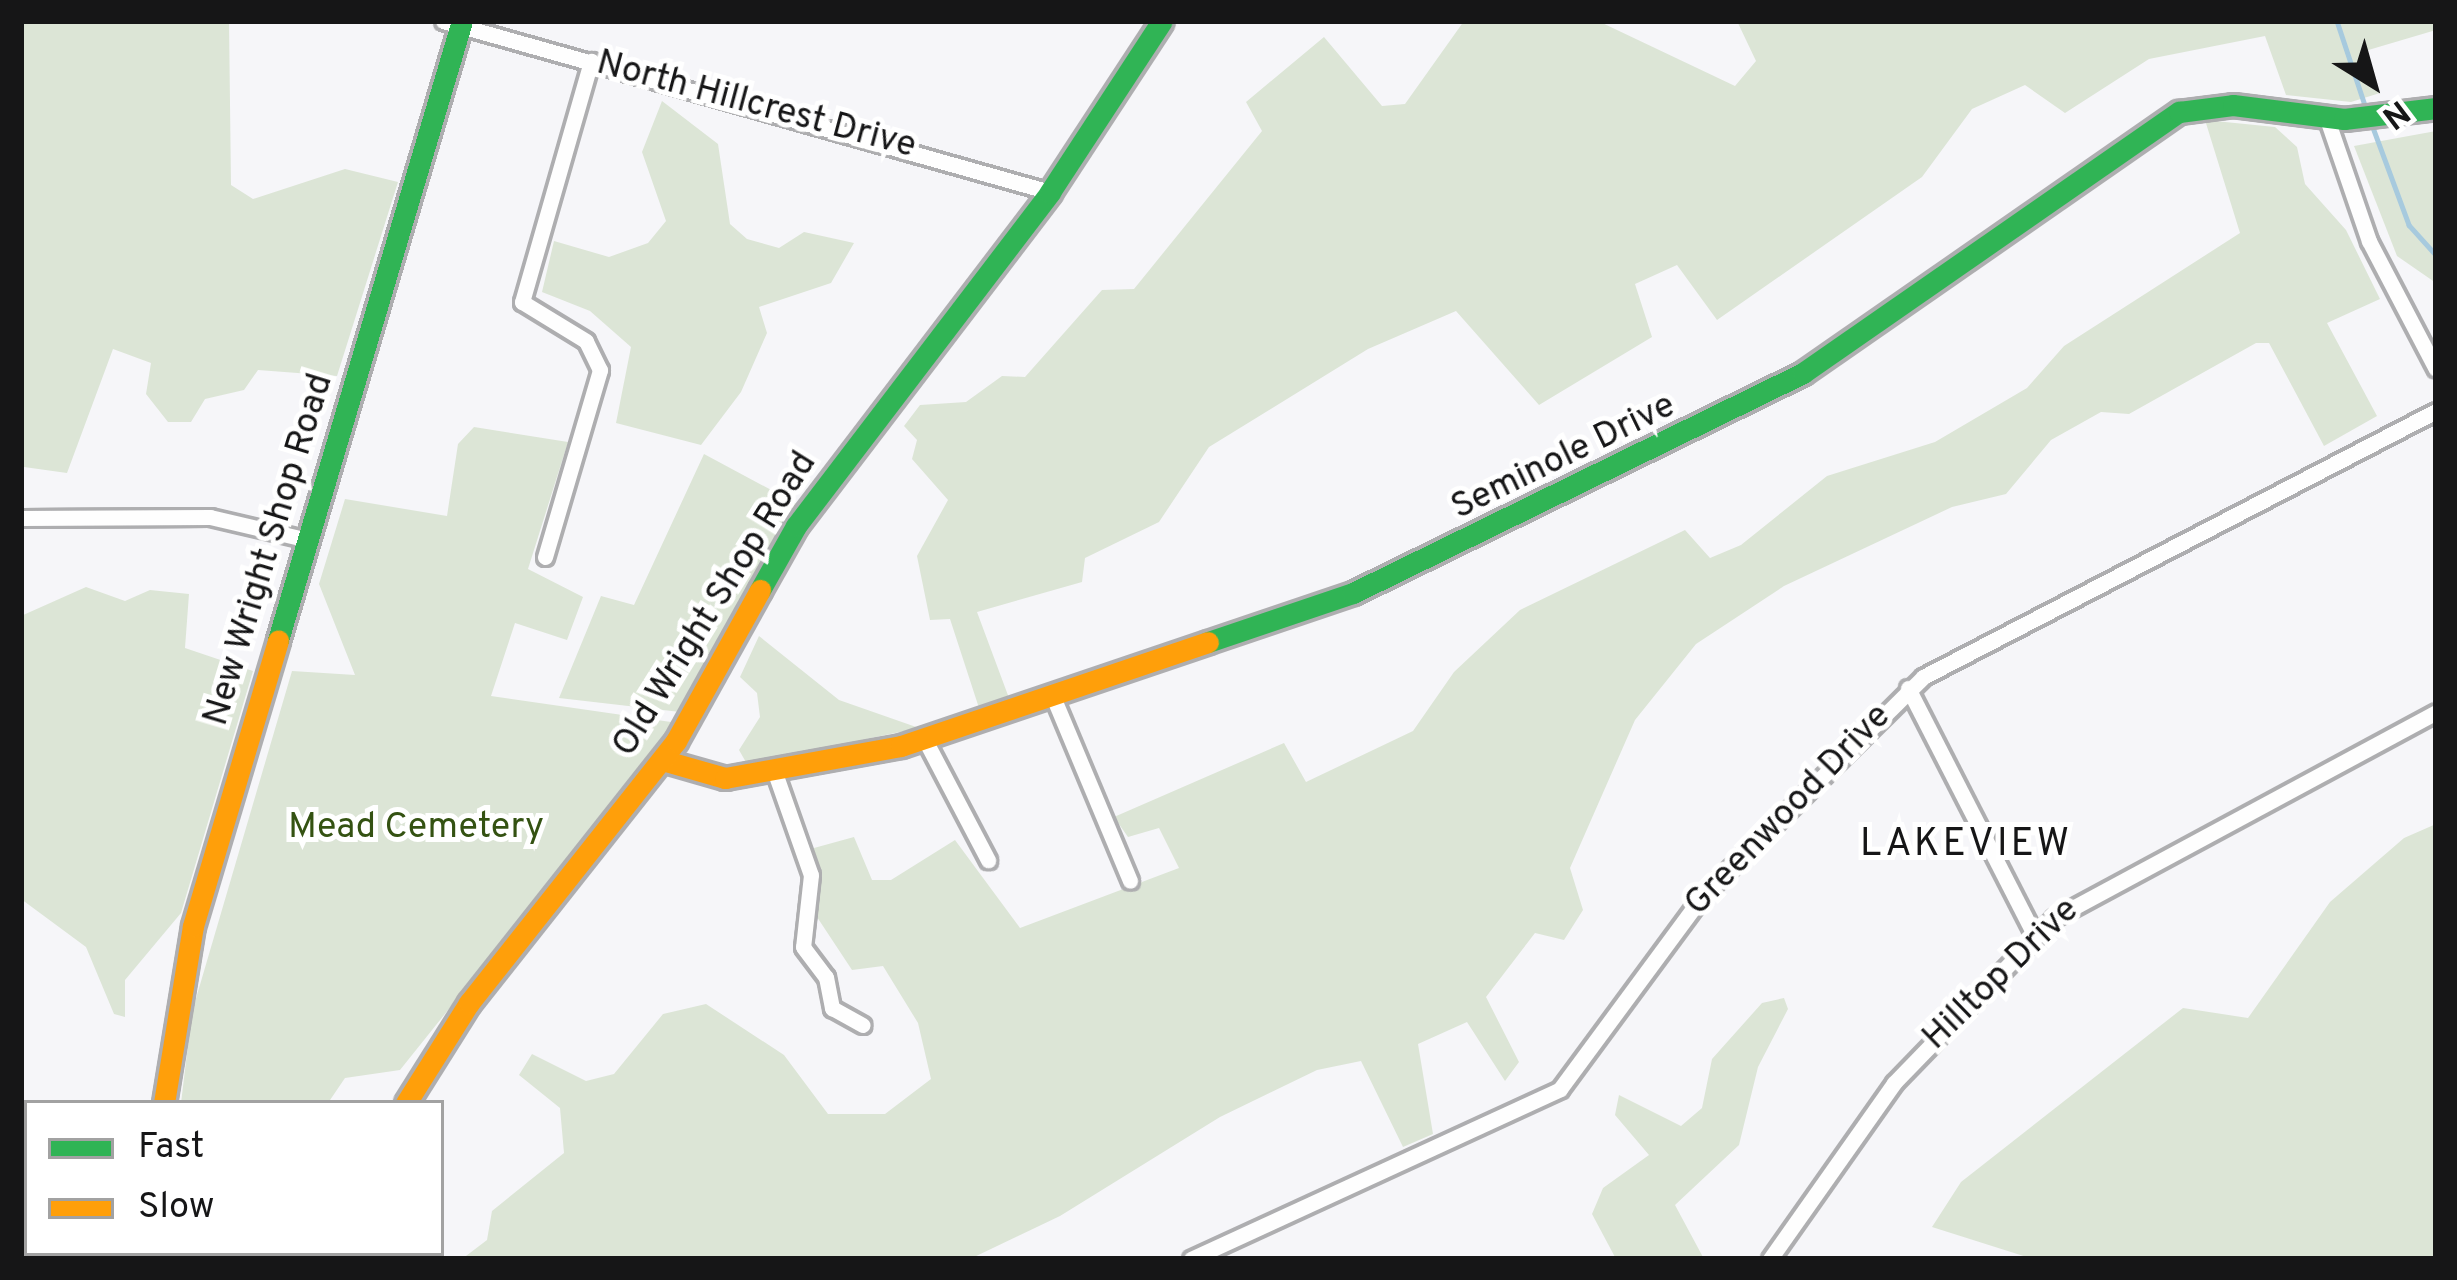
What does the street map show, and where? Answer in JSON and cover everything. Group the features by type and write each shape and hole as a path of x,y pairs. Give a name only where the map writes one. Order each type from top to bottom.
{"street":[{"name":"Old Wright Shop Road","path":"408,1100 469,1004 662,760 810,506 1050,192 1162,21"},
{"name":"North Hillcrest Drive","path":"455,23 1050,192"},
{"name":"New Wright Shop Road","path":"164,1100 193,926 455,23"},
{"path":"545,557 600,370 586,340 522,302 591,61"},
{"name":"Seminole Drive","path":"662,760 707,776 774,770 925,740 1353,593 1741,409 1973,260 2156,122 2212,105 2327,119 2436,108"},
{"path":"2327,119 2369,241 2436,369"},
{"name":"Greenwood Drive","path":"1191,1259 1560,1089 1702,896 1908,688 2436,411"},
{"path":"21,518 210,518 308,540"},
{"path":"1908,688 2035,936"},
{"path":"1054,699 1130,881"},
{"name":"Hilltop Drive","path":"1770,1259 1894,1083 2035,936 2105,884 2436,712"},
{"path":"925,740 988,860"},
{"path":"774,770 811,875 803,947 826,976 832,1008 863,1025"}],"green space":[{"path":"21,21 229,21 231,185 253,199 345,169 398,182 337,376 258,370 244,390 205,399 191,422 168,422 146,394 151,363 113,349 67,473 24,467"},
{"path":"1464,21 1598,21 1735,86 1756,61 1737,21 2436,21 2436,30 2365,51 2380,93 2351,102 2286,95 2265,36 2149,59 2065,113 2025,85 1972,109 1922,177 1717,320 1677,265 1635,284 1652,337 1539,405 1456,311 1368,349 1209,447 1159,522 1085,558 1082,582 977,612 1009,698 979,708 950,619 930,620 917,556 948,500 912,459 917,440 904,426 920,405 966,402 1002,376 1025,377 1102,290 1134,289 1262,131 1246,102 1324,37 1382,106 1405,104"},
{"path":"662,101 718,144 730,224 747,239 779,248 804,232 854,243 831,283 759,307 767,333 741,392 701,445 616,423 631,347 590,311 542,292 554,241 609,257 648,243 666,221 642,152"},
{"path":"2205,120 2275,127 2297,147 2305,184 2346,230 2380,299 2327,323 2377,416 2324,446 2269,343 2256,343 2129,414 2101,412 2051,440 2006,494 1952,507 1784,586 1696,644 1635,720 1570,868 1583,910 1564,940 1535,933 1486,997 1519,1062 1505,1081 1467,1022 1418,1044 1433,1134 1403,1147 1361,1061 1317,1070 1220,1117 1060,1216 970,1259 462,1259 487,1240 492,1211 564,1153 560,1108 519,1075 532,1054 586,1081 614,1074 663,1014 706,1004 784,1055 828,1114 885,1114 931,1079 918,1023 883,966 852,970 817,917 814,848 854,837 872,880 891,880 955,840 1020,928 1179,868 1159,828 1128,837 1114,817 1284,743 1306,782 1413,731 1454,672 1520,610 1685,530 1710,558 1741,545 1827,476 1935,442 2027,388 2064,346 2240,233"},
{"path":"2436,131 2436,283 2397,256 2354,146"},
{"name":"Mead Cemetery","path":"474,427 568,442 528,569 583,597 567,640 515,623 491,696 678,723 400,1070 345,1078 330,1100 181,1100 192,1012 292,671 355,675 319,584 345,499 447,516 458,444"},
{"path":"704,454 801,506 689,713 559,698 601,596 634,605"},
{"path":"86,587 125,601 150,590 189,594 185,648 253,671 181,913 125,980 125,1017 114,1014 86,947 21,899 21,616"},
{"path":"759,636 839,700 919,728 747,764 739,750 760,717 757,693 740,677"},
{"path":"2436,824 2436,1259 2033,1259 1932,1227 1961,1182 2183,1008 2248,1018 2330,902 2404,838"},
{"path":"1784,998 1788,1009 1758,1067 1739,1145 1675,1205 1704,1259 1616,1259 1592,1214 1603,1188 1649,1155 1615,1115 1619,1095 1681,1126 1702,1108 1712,1059 1762,1003"}],"waterway":[{"path":"2337,21 2367,111"},
{"path":"2371,122 2409,225 2436,255"}],"traffic: fast":[{"path":"278,640 462,21"},
{"path":"760,590 796,526 1050,192 1162,21"},
{"path":"1208,642 1353,593 1803,373 2179,112 2233,105 2344,119 2436,108"}],"traffic: slow":[{"path":"408,1100 469,1003 676,741 760,590"},
{"path":"164,1100 193,926 278,640"},
{"path":"662,760 725,778 901,746 1208,642"}],"district":[{"name":"LAKEVIEW","path":"1966,846"}]}
